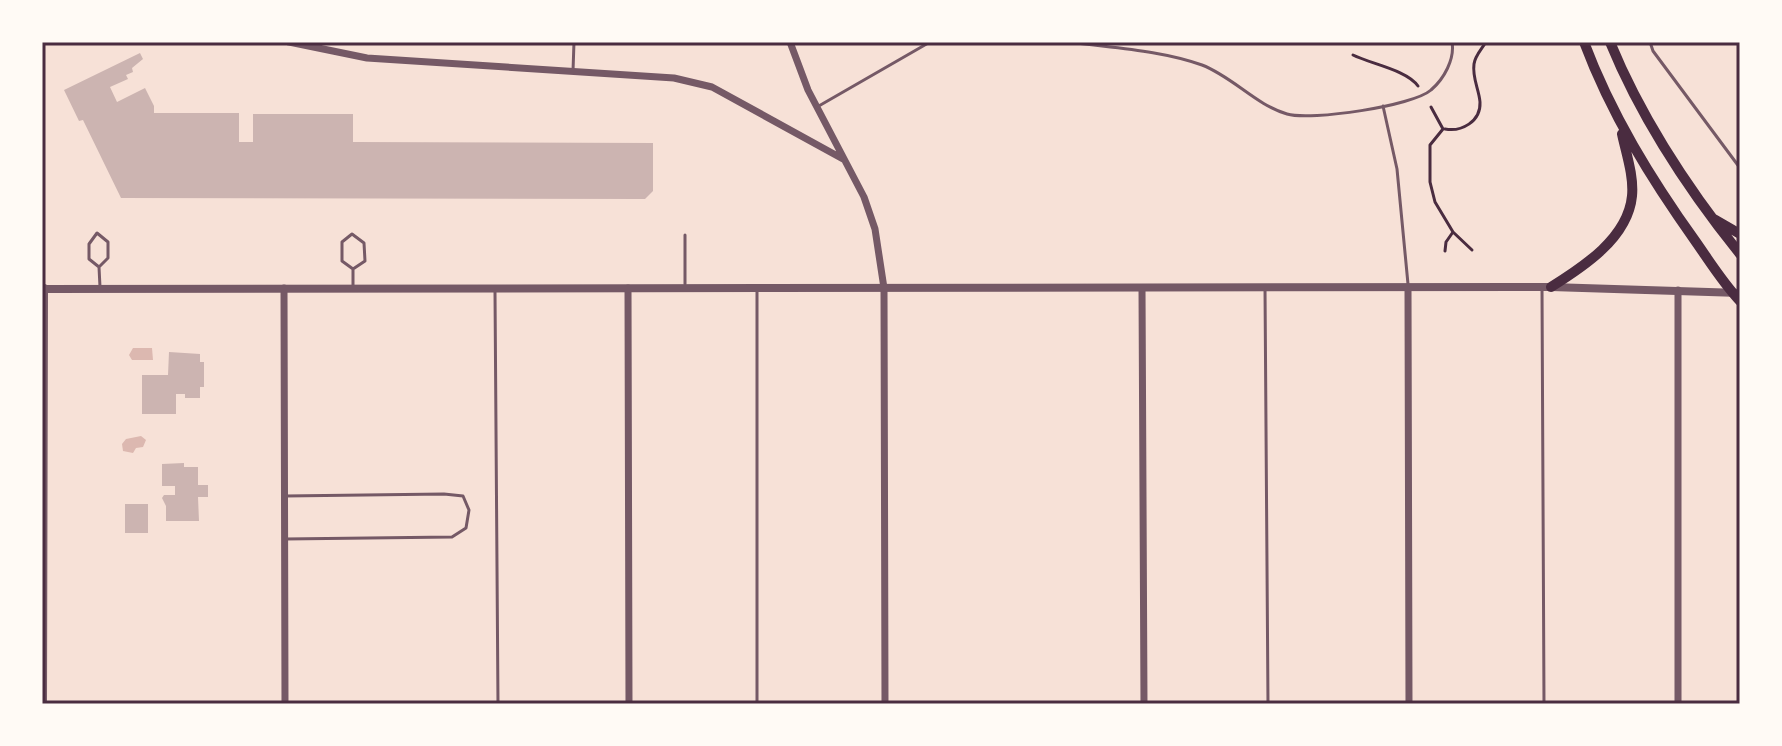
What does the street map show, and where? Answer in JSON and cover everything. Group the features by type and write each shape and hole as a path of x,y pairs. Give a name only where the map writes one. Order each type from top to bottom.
{"main road":[{"path":"1584,42 1633,146 1670,206 1738,296"},
{"path":"1610,42 1628,87 1669,158 1740,254"},
{"path":"1546,287 1576,271 1620,230 1632,197 1630,167 1618,116"},
{"path":"1709,215 1740,234"}],"street":[{"path":"289,42 367,58 674,78 712,87 845,160"},
{"path":"790,42 817,107 872,217 884,288 885,704"},
{"path":"43,704 43,287 1546,287 1678,290 1738,296"},
{"path":"284,288 285,704"},
{"path":"628,288 629,704"},
{"path":"1142,288 1144,704"},
{"path":"1408,288 1409,704"},
{"path":"1678,290 1678,704"}],"lane":[{"path":"573,71 574,42"},
{"path":"817,107 930,42"},
{"path":"1069,42 1140,51 1202,65 1287,114 1316,117 1405,102 1430,92 1446,73 1454,51 1452,42"},
{"path":"1650,42 1653,51 1740,168"},
{"path":"1383,106 1397,169 1408,288"},
{"path":"99,267 108,258 108,242 97,233 89,244 89,259 99,267 101,288"},
{"path":"352,234 364,243 365,261 353,269 342,261 342,242 352,234"},
{"path":"685,235 685,288"},
{"path":"353,269 354,288"},
{"path":"1544,704 1546,287"},
{"path":"494,288 498,704"},
{"path":"757,288 757,704"},
{"path":"1265,288 1268,704"},
{"path":"285,496 444,494 463,496 469,510 466,528 452,537 285,539"}],"path":[{"path":"1443,129 1456,131 1471,124 1479,111 1473,68 1475,57 1486,42"},
{"path":"1353,55 1411,76 1420,90"},
{"path":"1431,107 1443,129"},
{"path":"1443,129 1430,145 1430,182 1435,202 1453,232 1472,250"},
{"path":"1445,251 1446,242 1453,232"}],"shaded area":[{"path":"133,348 152,348 153,360 132,360 129,355"},
{"path":"141,436 146,440 143,447 136,448 133,453 123,451 122,444 126,439"}],"building":[{"path":"140,53 143,59 132,68 133,72 126,75 128,79 110,87 117,102 145,88 154,113 239,113 239,142 253,142 253,114 353,114 353,142 653,143 653,191 645,199 121,198 83,120 79,121 64,90"},
{"path":"169,352 200,354 200,362 204,362 204,387 200,387 200,398 185,398 185,394 176,394 176,414 142,414 142,375 168,375"},
{"path":"184,463 184,467 198,467 198,485 208,485 208,497 198,497 199,521 166,521 166,506 162,498 164,495 175,495 175,486 162,486 162,464"},
{"path":"125,504 148,504 148,533 125,533"}]}
